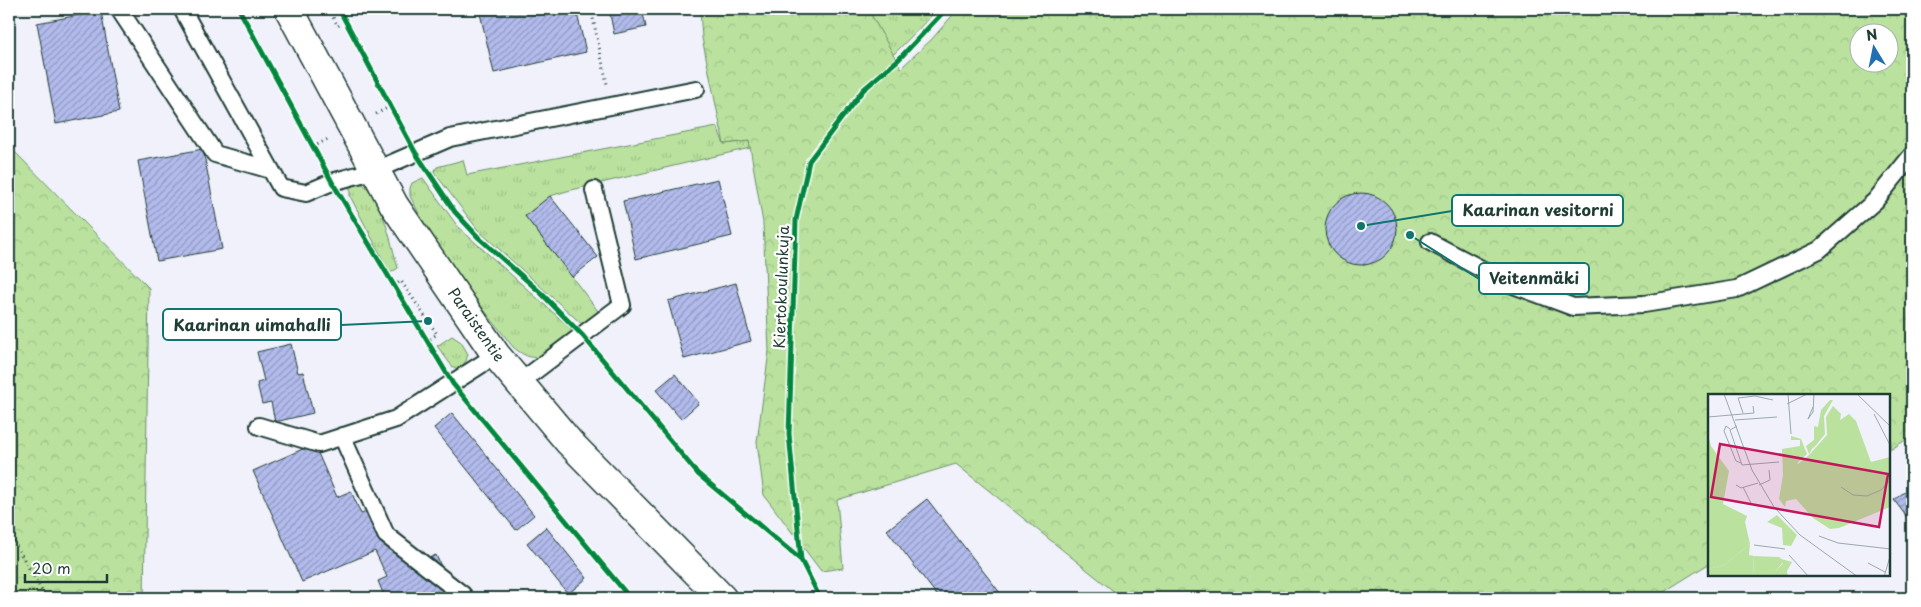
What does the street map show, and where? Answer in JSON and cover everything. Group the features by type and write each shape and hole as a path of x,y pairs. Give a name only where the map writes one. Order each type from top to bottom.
{"main road":[{"name":"Paraistentie","path":"289,9 405,223 496,355 569,442 722,598"}],"lane":[{"path":"119,9 215,154 271,170"},
{"path":"182,9 281,188 306,193 332,182 376,170 450,138 696,89"},
{"path":"1430,242 1508,283 1574,307 1644,304 1737,288 1819,250 1875,202 1912,155"},
{"path":"519,383 622,305 594,190"},
{"path":"259,426 319,444 396,419 496,355"},
{"path":"342,436 386,535 463,594"}],"path":[{"path":"328,9 338,26 345,21"},
{"path":"591,9 612,105"},
{"path":"342,15 350,30"},
{"path":"386,98 394,114"},
{"path":"308,138 332,182"},
{"path":"389,278 399,294"},
{"path":"394,286 401,281 437,334 427,341"},
{"path":"422,333 431,348"},
{"path":"9,533 43,593 48,598"}],"green space":[{"path":"700,9 868,9 901,68 932,39 958,9 1912,9 1912,436 1891,449 1891,394 1708,394 1708,564 1654,598 1122,598 956,464 837,500 843,568 821,571 764,495 757,442 769,351 763,223 749,141 724,144 702,38"},
{"path":"868,9 938,9 893,55"},
{"path":"717,127 724,144 749,141 750,148 550,196 525,216 598,311 597,317 584,326 478,230 434,172 437,167 463,160 467,175"},
{"path":"9,146 149,288 144,598 9,598"},
{"path":"423,178 458,227 575,334 545,356 531,357 522,354 513,347 456,274 426,227 410,196 412,183"},
{"path":"360,182 368,188 385,221 398,268 390,273 350,196 350,186"},
{"path":"452,336 461,342 468,354 466,361 459,370 452,366 437,346"}],"building":[{"path":"479,9 533,9 534,12 548,9 576,9 586,52 494,73"},
{"path":"609,9 642,9 646,27 614,34"},
{"path":"101,11 119,112 56,124 37,23"},
{"path":"203,149 222,249 157,261 138,161"},
{"path":"718,179 732,236 636,259 623,201"},
{"path":"1361,193 1381,199 1391,209 1397,229 1391,249 1381,259 1361,265 1341,259 1331,249 1325,229 1331,209 1341,199"},
{"path":"550,196 598,257 572,277 525,216"},
{"path":"736,283 751,341 684,359 668,301"},
{"path":"291,344 298,373 303,372 313,413 275,422 271,402 262,404 257,383 264,381 257,352"},
{"path":"675,374 699,403 681,419 656,390"},
{"path":"452,413 534,515 516,530 434,428"},
{"path":"314,444 337,497 351,491 361,514 368,511 413,565 436,555 455,598 385,598 378,581 387,577 375,551 302,582 253,471"},
{"path":"1912,486 1912,524 1894,500"},
{"path":"927,499 1004,598 939,598 887,530"},
{"path":"546,527 587,578 568,594 527,543"},
{"path":"469,592 472,598 455,598"}],"cycle path":[{"path":"239,9 332,182 453,384 625,592 626,598"},
{"path":"339,9 415,152 455,212 479,238 541,293 583,336 698,474 801,560 820,598"},
{"name":"Kiertokoulunkuja","path":"801,560 789,434 796,220 809,161 863,90 899,59 946,9"}],"place":[{"name":"Kaarinan vesitorni","path":"1361,226"},
{"name":"Veitenmäki","path":"1410,235"},
{"name":"Kaarinan uimahalli","path":"428,321"}]}
